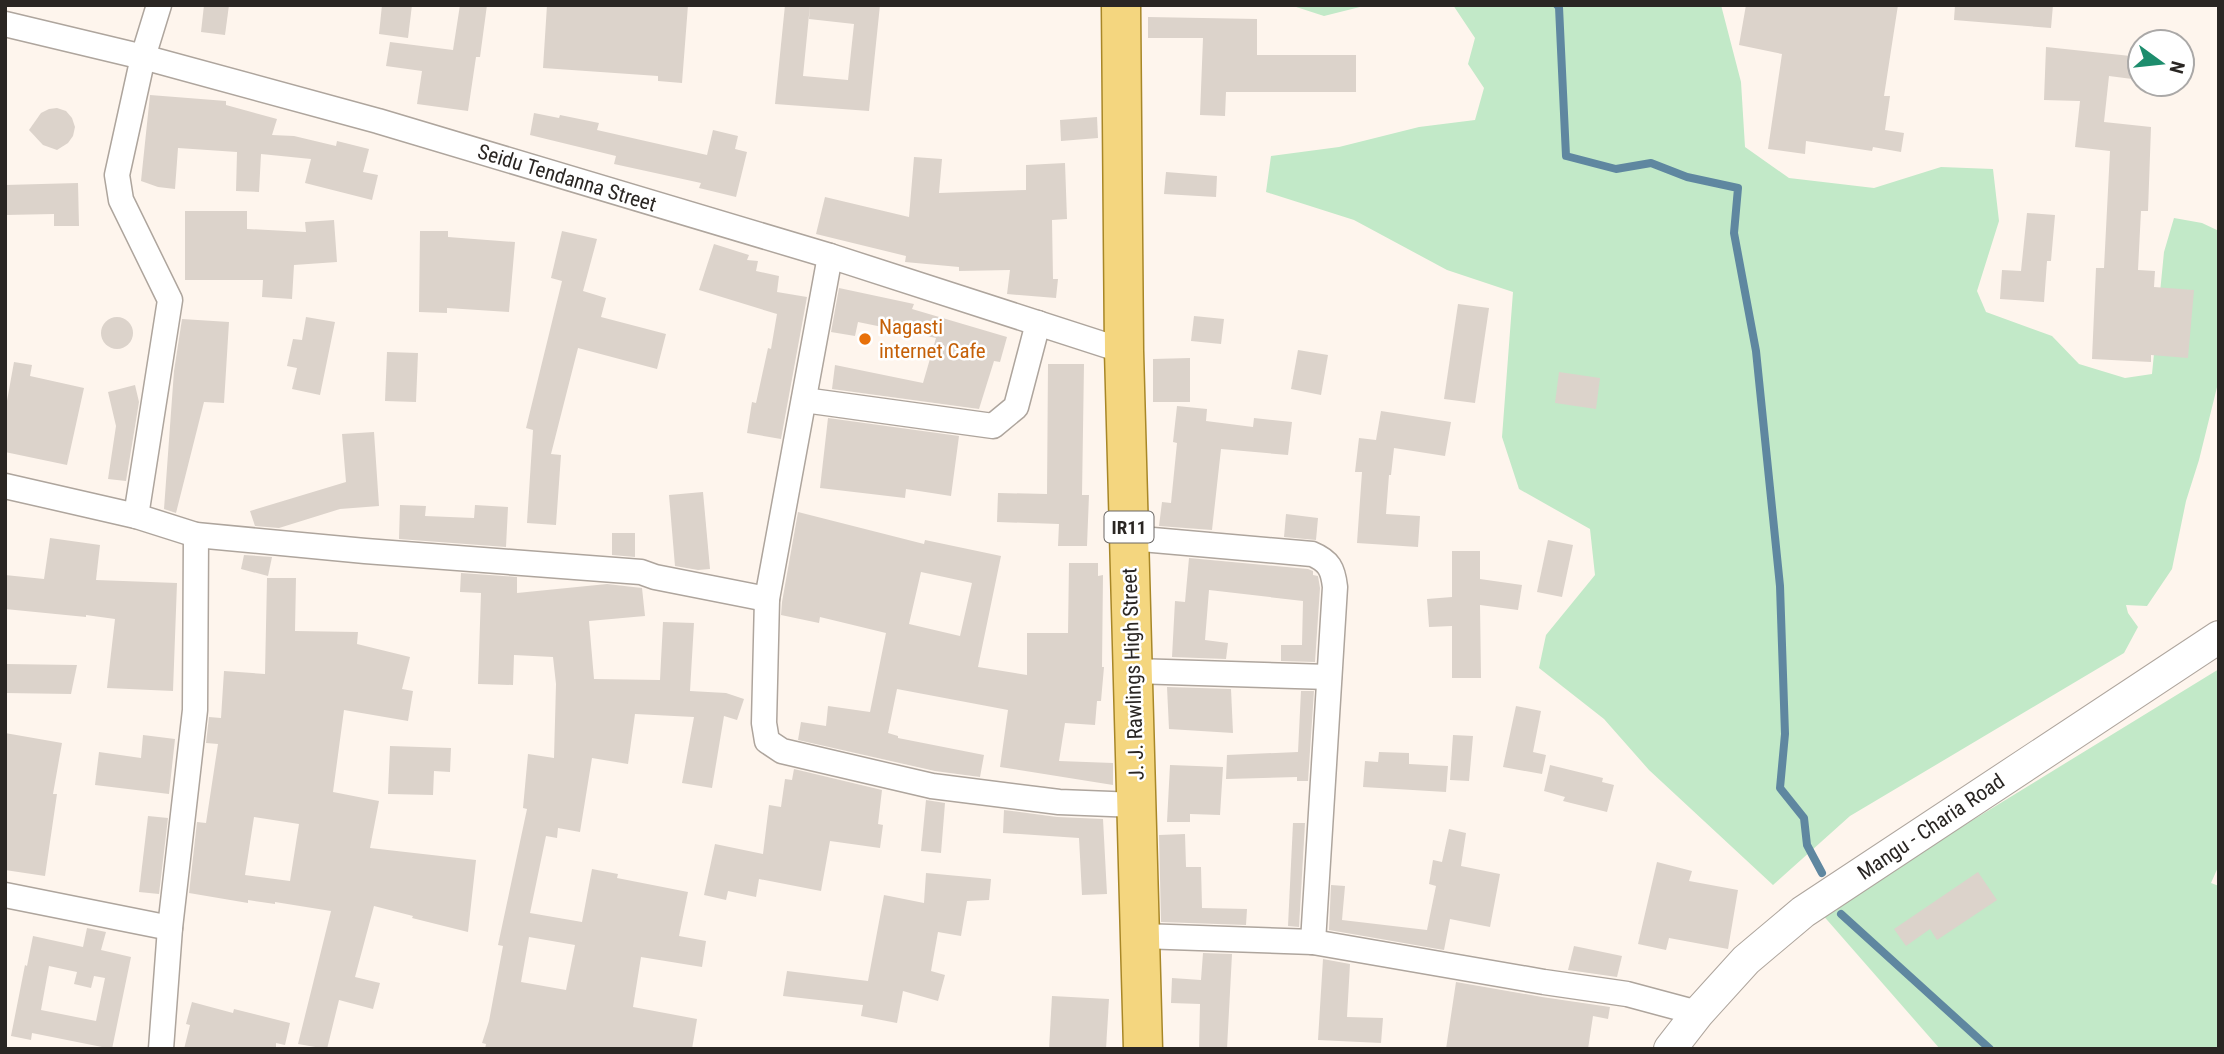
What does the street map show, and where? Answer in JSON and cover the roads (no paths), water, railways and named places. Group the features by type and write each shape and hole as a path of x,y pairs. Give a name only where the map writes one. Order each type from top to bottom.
{"main road":[{"name":"J. J. Rawlings High Street","path":"1121,5 1124,351 1143,1049"}],"street":[{"path":"135,516 170,300 121,200 117,175 143,57 159,5"},
{"name":"Seidu Tendanna Street","path":"5,24 143,57 379,121 830,256 1124,351"},
{"path":"830,256 767,599 764,723 767,741 782,751 932,786 1059,802 1137,805"},
{"path":"804,400 993,426 1016,407 1038,323"},
{"path":"5,486 135,516 196,535 641,572 767,599"},
{"path":"161,1049 170,928 195,710 196,535"},
{"path":"1130,538 1312,554 1326,559 1334,572 1313,942"},
{"name":"Mangu - Charia Road","path":"1683,1036 1746,960 1803,912 2219,636"},
{"path":"1133,671 1329,677"},
{"path":"5,895 170,928"},
{"path":"1141,936 1313,942 1627,994 1683,1036"}],"waterway":[{"path":"1557,5 1566,156 1616,169 1651,163 1687,177 1738,188 1734,233 1756,351 1780,586 1785,734 1780,788 1804,818 1807,845 1822,873"},
{"path":"1841,914 1990,1049"}],"place":[{"name":"Nagasti internet Cafe","path":"865,339"}]}
